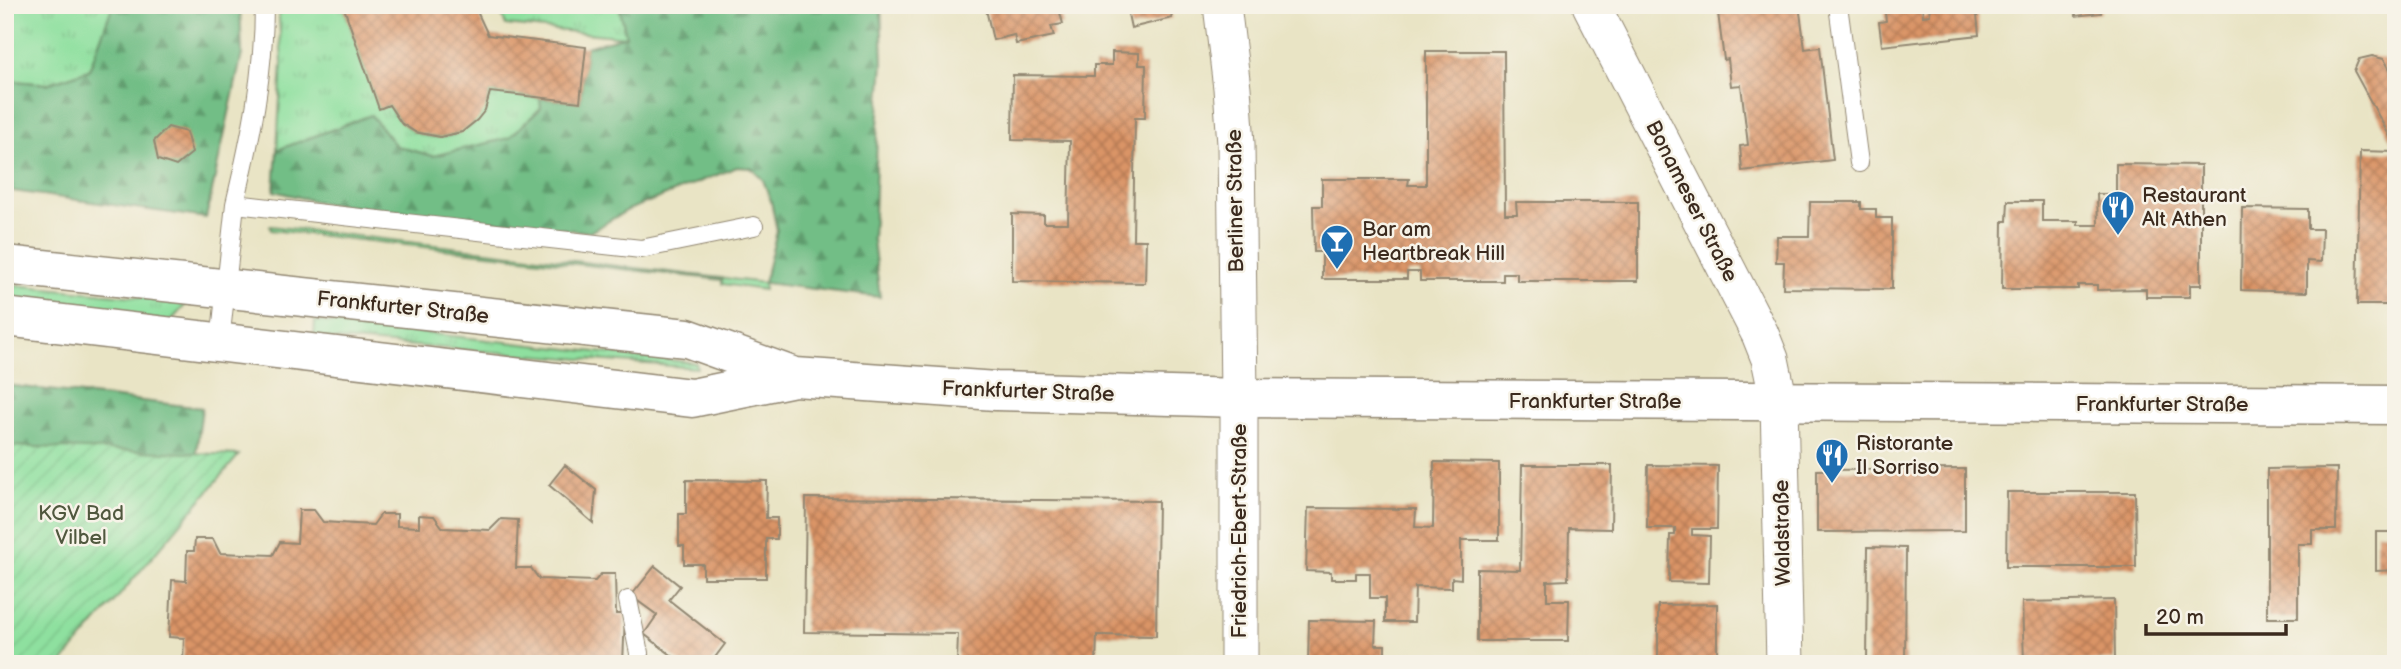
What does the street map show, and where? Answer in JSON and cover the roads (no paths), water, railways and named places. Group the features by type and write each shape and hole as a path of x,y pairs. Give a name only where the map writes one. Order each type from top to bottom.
{"main road":[{"name":"Frankfurter Straße","path":"5,265 687,338 795,377"},
{"name":"Frankfurter Straße","path":"5,317 692,398 795,377 996,391 1240,398 2396,405"}],"street":[{"name":"Berliner Straße","path":"1222,5 1236,144 1240,398"},
{"name":"Bonameser Straße","path":"1591,5 1760,334 1770,359 1779,402"},
{"name":"Friedrich-Ebert-Straße","path":"1239,664 1240,398"},
{"name":"Waldstraße","path":"1779,402 1785,664"}],"lane":[{"path":"220,342 235,204 254,125 264,50 264,5"},
{"path":"1838,5 1858,163"},
{"path":"235,204 641,248 754,226"},
{"path":"628,600 639,664"}],"place":[{"name":"Restaurant Alt Athen","path":"2118,237"},
{"name":"Bar am Heartbreak Hill","path":"1337,271"},
{"name":"Ristorante Il Sorriso","path":"1832,485"}],"park label":[{"name":"KGV Bad Vilbel","path":"81,525"}]}
